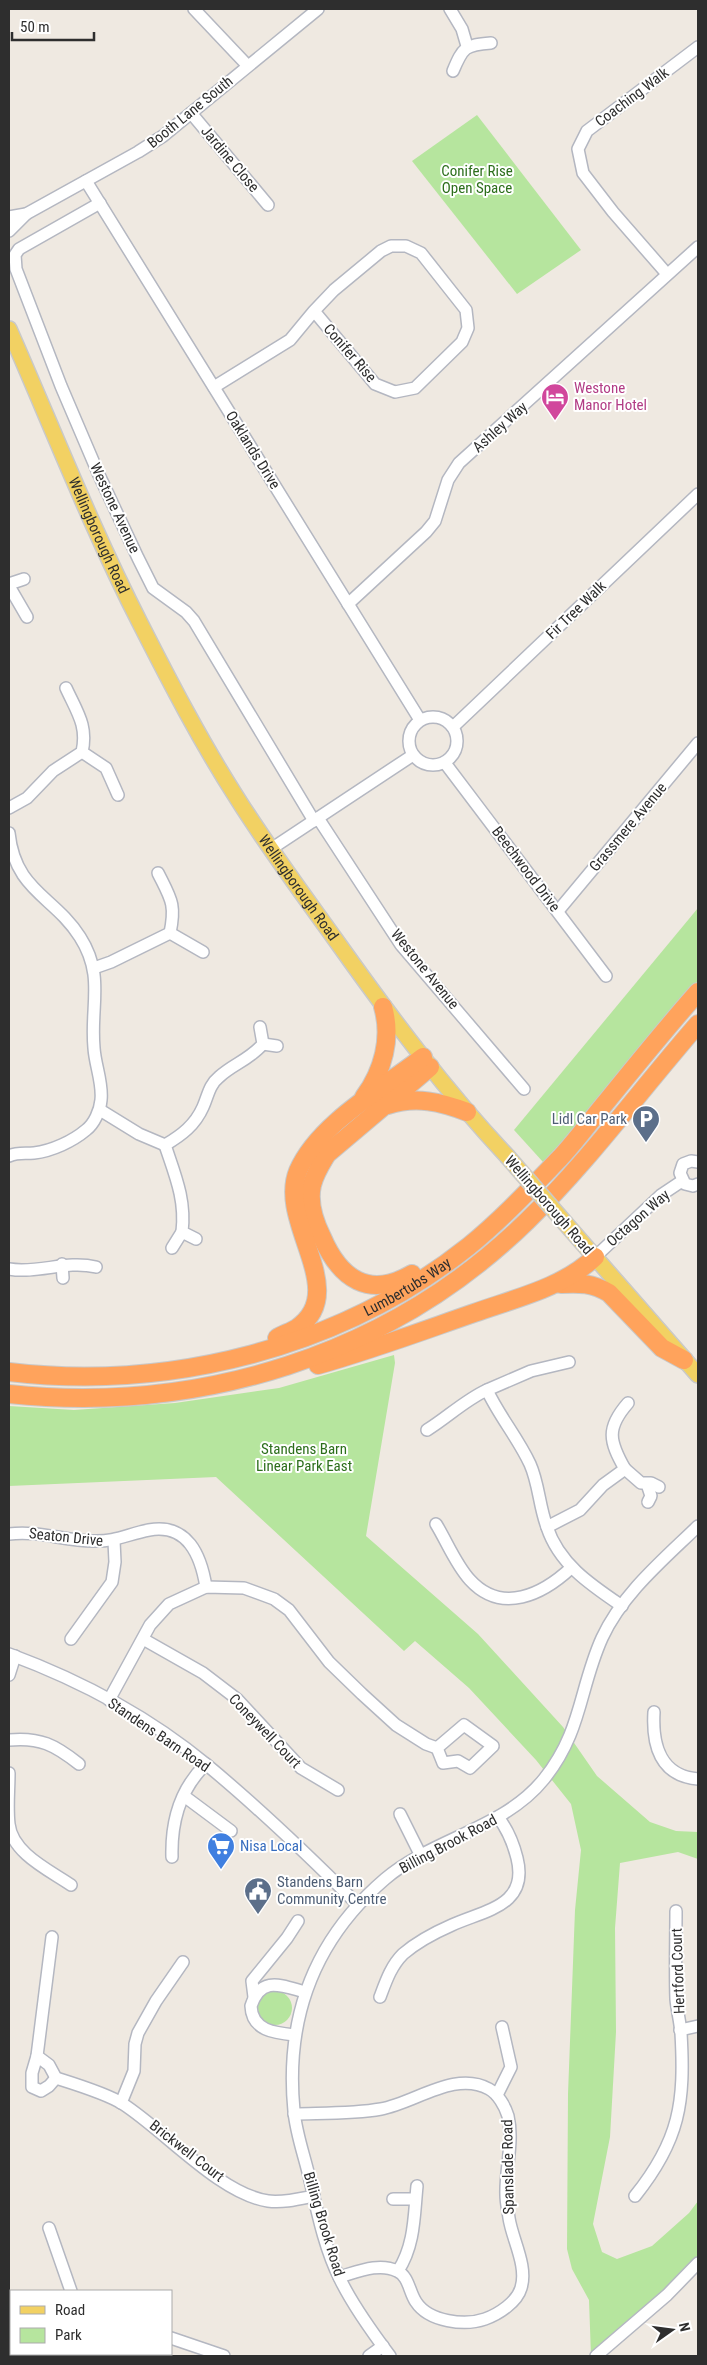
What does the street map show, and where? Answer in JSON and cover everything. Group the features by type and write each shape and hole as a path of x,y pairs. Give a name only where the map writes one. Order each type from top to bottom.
{"highway":[{"name":"Lumbertubs Way","path":"9,1372 64,1376 136,1376 225,1362 268,1351 314,1335 387,1300 440,1266 492,1225 561,1157 698,992"},
{"path":"356,1107 371,1088 380,1070 387,1030 384,1007"},
{"name":"Lumbertubs Way","path":"9,1394 48,1398 118,1398 179,1392 274,1371 357,1338 407,1311 470,1269 527,1221 585,1157 698,1024"},
{"path":"427,1062 387,1105 327,1154 317,1170 312,1187 311,1204 316,1224 336,1263 346,1275 359,1282 375,1285 389,1284 404,1278 492,1225"},
{"path":"225,1362 246,1347 274,1339 298,1328 310,1316 316,1300 318,1278 299,1226 294,1198 297,1173 310,1149 323,1135 356,1107 427,1062"},
{"path":"387,1105 403,1101 422,1100 442,1103 467,1112"},
{"path":"231,1382 294,1372 336,1360 554,1285 582,1270 595,1257"},
{"path":"554,1285 581,1282 609,1293 662,1348 684,1360"},
{"path":"9,1386 48,1398"}],"main road":[{"name":"Wellingborough Road","path":"9,328 139,622 191,720 236,796 271,849 384,1007 427,1062 467,1112 698,1375"}],"street":[{"path":"194,9 247,65"},
{"name":"Booth Lane South","path":"9,231 26,214 152,144 318,9"},
{"path":"450,9 462,29 467,46"},
{"path":"453,71 461,52 467,46 491,43"},
{"name":"Coaching Walk","path":"667,274 582,173 578,149 587,131 698,47"},
{"name":"Jardine Close","path":"191,113 268,205"},
{"name":"Oaklands Drive","path":"86,180 420,720"},
{"name":"Westone Avenue","path":"100,203 19,249 15,255 16,269 99,476 153,588 186,612 194,621 316,820 401,944 524,1089"},
{"name":"Booth Lane South","path":"9,217 26,214"},
{"name":"Conifer Rise","path":"214,387 290,340 314,312 334,290 380,251 391,246 406,246 421,253 466,310 468,328 462,342 415,388 395,392 374,384 314,312"},
{"name":"Ashley Way","path":"348,604 436,521 448,480 460,463 698,247"},
{"name":"Fir Tree Walk","path":"453,727 696,500"},
{"path":"24,579 9,585 26,617"},
{"path":"9,808 27,798 53,772 82,752 85,738 83,724 66,688"},
{"path":"436,717 453,727 458,744 456,752 445,763 430,766 422,764 412,755 408,739 411,730 420,720 436,717"},
{"name":"Grassmere Avenue","path":"558,911 698,744"},
{"path":"82,752 106,768 118,795"},
{"path":"271,849 412,755"},
{"name":"Beechwood Drive","path":"445,763 606,976"},
{"path":"9,833 10,845 20,872 30,886 66,919 80,936 94,968 96,996 94,1047 102,1098 100,1110 88,1130 52,1149 35,1153 17,1152 9,1156"},
{"path":"158,873 172,902 174,911 170,933"},
{"path":"94,968 111,962 170,933"},
{"path":"170,933 203,952"},
{"path":"260,1027 263,1044"},
{"path":"165,1145 183,1134 195,1123 204,1106 208,1090 219,1076 252,1056 263,1044"},
{"path":"263,1044 277,1046"},
{"path":"100,1110 139,1134 165,1145 180,1186 184,1215 182,1232 172,1248"},
{"path":"698,1162 691,1160 684,1164 680,1173 682,1181 689,1185 698,1184"},
{"name":"Octagon Way","path":"595,1257 661,1195 682,1181"},
{"path":"182,1232 196,1239"},
{"path":"62,1264 63,1278"},
{"path":"9,1269 20,1271 62,1264 83,1264 96,1267"},
{"path":"427,1430 450,1416 465,1401 487,1390 531,1371 569,1362"},
{"path":"487,1390 536,1478 546,1526 554,1543 571,1568 622,1606"},
{"path":"628,1403 618,1414 612,1426 611,1438 615,1452 625,1469 641,1484 652,1483 659,1487"},
{"path":"546,1526 580,1510 603,1485 625,1469"},
{"path":"647,1484 651,1496 648,1502"},
{"path":"436,1524 470,1580 493,1595 520,1598 532,1595 558,1580 571,1568"},
{"name":"Billing Brook Road","path":"390,2356 349,2297 331,2257 294,2114 292,2073 295,2034 305,1992 326,1947 357,1904 388,1877 421,1856 498,1817 530,1795 549,1773 565,1749 573,1732 602,1640 610,1621 649,1573 698,1526"},
{"name":"Seaton Drive","path":"9,1534 24,1532 90,1541 114,1541 150,1530 173,1532 186,1538 196,1550 203,1568 206,1587"},
{"path":"71,1639 112,1582 116,1562 114,1541"},
{"path":"109,1700 150,1625 169,1604 206,1587 244,1588 274,1599 297,1620 329,1662 396,1725 426,1744 437,1748 443,1763 458,1761 470,1768 493,1746 464,1725 437,1748"},
{"name":"Coneywell Court","path":"143,1639 202,1672 237,1699 301,1768 338,1790"},
{"path":"9,1675 12,1655"},
{"name":"Standens Barn Road","path":"12,1655 66,1678 109,1700 162,1733 206,1764 301,1850 357,1904"},
{"path":"654,1712 654,1741 661,1757 669,1769 684,1778 698,1779"},
{"path":"9,1740 40,1740 62,1751 79,1764"},
{"path":"172,1857 173,1826 176,1811 195,1774 206,1764"},
{"path":"9,1773 9,1825 13,1849 71,1885"},
{"path":"184,1796 231,1831"},
{"path":"400,1814 421,1856"},
{"path":"380,1997 388,1974 403,1954 452,1925 500,1907 511,1895 516,1887 519,1866 511,1837 498,1817"},
{"name":"Hertford Court","path":"635,2196 653,2173 668,2145 679,2114 682,2080 680,2030 676,2000 676,1911"},
{"path":"295,2034 274,2033 260,2026 251,2010 254,1997 252,1981 287,1938 298,1921"},
{"path":"37,2056 49,2065 56,2078 41,2091 32,2087 32,2073 37,2056 52,1937"},
{"path":"121,2103 131,2081 135,2044 144,2020 183,1962"},
{"path":"254,1997 263,1987 272,1985 305,1992"},
{"name":"Hertford Court","path":"680,2030 698,2026"},
{"path":"294,2114 380,2110 396,2106 433,2091 470,2082 489,2089 497,2096 511,2067 502,2028"},
{"name":"Brickwell Court","path":"56,2078 121,2103 159,2130 187,2155 236,2188 268,2201 282,2201 314,2196"},
{"name":"Spanslade Road","path":"398,2271 406,2278 416,2304 438,2318 452,2321 484,2320 513,2301 521,2288 522,2269 509,2222 506,2196 509,2149 508,2119 506,2108 497,2096"},
{"path":"339,2277 382,2267 398,2271 407,2258 412,2236 417,2186"},
{"path":"393,2199 415,2199"},
{"path":"49,2228 71,2290"},
{"path":"596,2356 667,2295 698,2263"},
{"path":"172,2338 224,2356"},
{"path":"369,2356 382,2346"}],"green space":[{"name":"Conifer Rise Open Space","path":"477,115 581,250 517,294 412,161"},
{"path":"698,908 698,981 573,1130 543,1162 514,1130"},
{"name":"Standens Barn Linear Park East","path":"394,1355 395,1363 366,1536 478,1634 563,1727 597,1776 650,1822 676,1831 698,1832 698,1859 678,1852 620,1863 615,1928 616,2032 610,2137 593,2224 602,2252 617,2259 652,2246 689,2213 698,2201 698,2263 591,2356 589,2300 572,2269 567,2249 568,2094 575,1910 581,1850 571,1804 536,1760 469,1688 415,1641 404,1651 216,1477 9,1486 9,1406 74,1410 175,1403 279,1388"},
{"path":"275,1991 282,1992 287,1996 291,2001 291,2015 287,2020 282,2024 275,2025 268,2024 263,2020 259,2015 258,2008 259,2001 263,1996 268,1992"}],"place":[{"name":"Westone Manor Hotel","path":"555,421"},
{"name":"Lidl Car Park","path":"646,1143"},
{"name":"Nisa Local","path":"221,1870"},
{"name":"Standens Barn Community Centre","path":"258,1915"}]}
